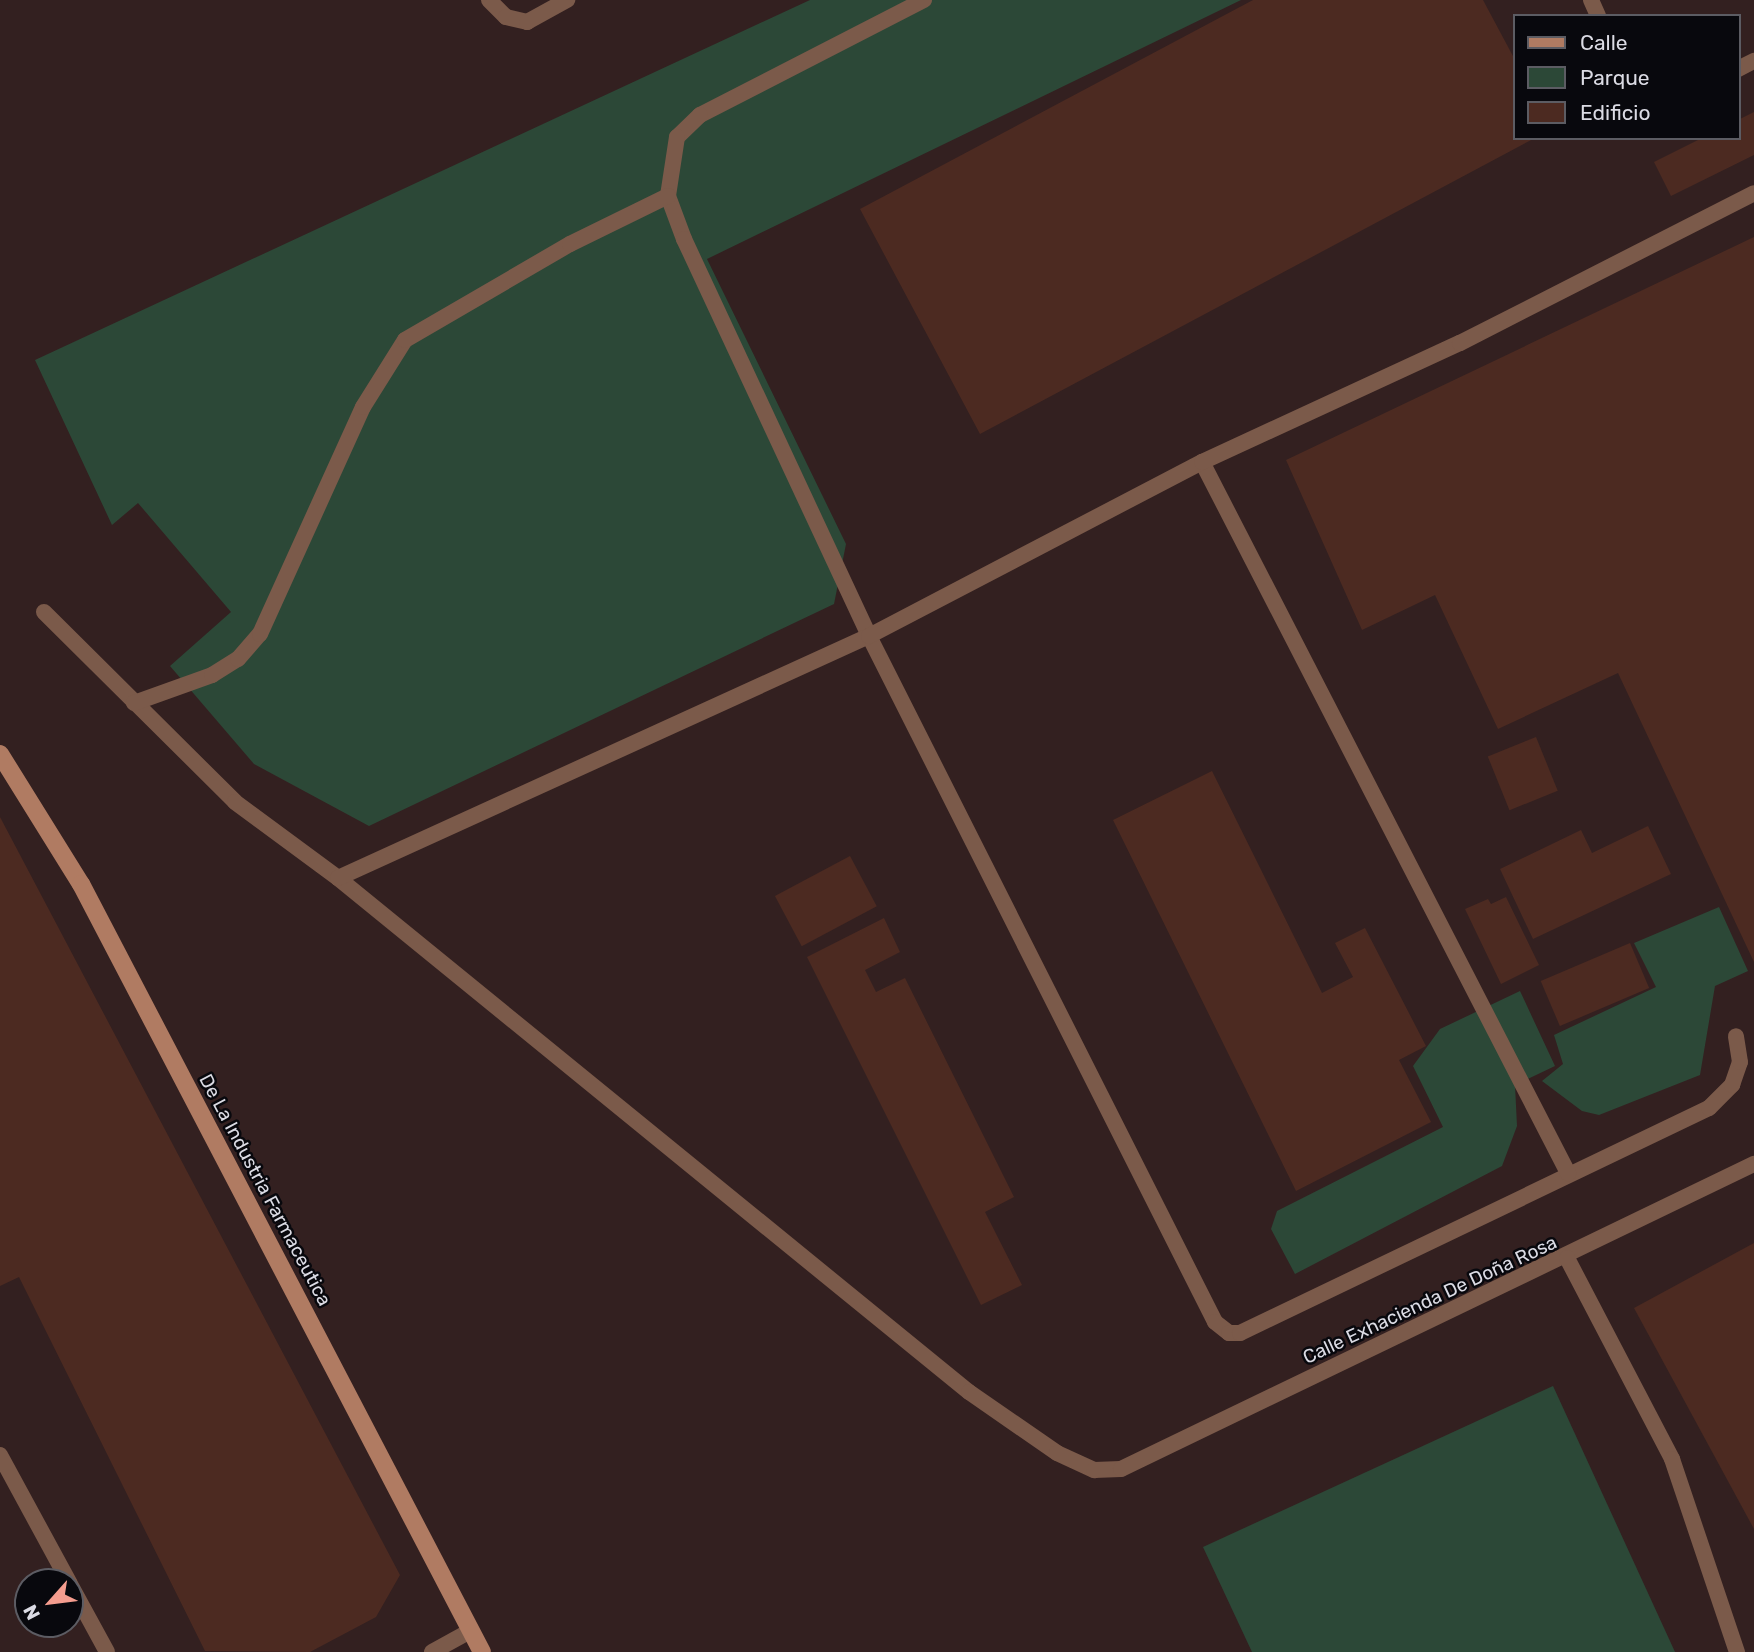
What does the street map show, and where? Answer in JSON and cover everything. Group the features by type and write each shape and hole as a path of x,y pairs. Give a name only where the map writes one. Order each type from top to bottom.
{"main road":[{"name":"De La Industria Farmaceutica","path":"0,754 41,812 81,884 482,1652"}],"lane":[{"path":"489,0 506,17 527,22 567,0"},
{"path":"924,0 700,115 677,137 668,197 684,239 869,636 1221,1328 1240,1333 1568,1173 1709,1108 1732,1085 1740,1062 1736,1036"},
{"path":"44,612 235,802 338,878 869,636 1202,462 1460,343 1754,193"},
{"path":"134,703 212,676 238,659 261,634 363,407 405,340 570,244 668,197"},
{"path":"1202,462 1568,1173"},
{"name":"Calle Exhacienda De Doña Rosa","path":"338,878 969,1392 1057,1453 1094,1470 1121,1469 1567,1258 1754,1164"},
{"path":"1567,1258 1672,1459 1737,1652"},
{"path":"0,1455 62,1568"},
{"path":"84,1609 107,1652"},
{"path":"432,1652 470,1631"}],"shaded area":[{"path":"0,0 1754,0 1754,1652 0,1652"}],"green space":[{"path":"810,0 1241,0 707,259 846,544 834,604 369,826 254,764 170,666 231,612 138,503 112,525 35,360"},
{"path":"1719,907 1748,971 1715,986 1700,1075 1599,1115 1582,1111 1542,1081 1563,1064 1554,1035 1656,987 1634,943"},
{"path":"1520,991 1555,1066 1515,1085 1517,1126 1502,1166 1295,1274 1271,1229 1277,1211 1443,1127 1413,1066 1440,1029"},
{"path":"1553,1386 1675,1652 1252,1652 1203,1547"}],"building":[{"path":"1253,0 1483,0 1512,54 1512,140 1531,140 980,434 860,209"},
{"path":"1754,112 1754,155 1671,196 1654,162 1698,140 1740,140 1740,119"},
{"path":"1754,237 1754,962 1618,673 1498,729 1435,595 1362,630 1286,460"},
{"path":"1536,737 1558,791 1510,810 1488,756"},
{"path":"1212,771 1322,993 1353,977 1335,943 1365,928 1426,1046 1399,1060 1431,1122 1296,1191 1113,820"},
{"path":"0,817 400,1575 376,1617 310,1652 205,1651 19,1277 0,1286"},
{"path":"1648,826 1671,874 1533,939 1500,869 1581,830 1592,853"},
{"path":"850,856 877,906 802,946 775,896"},
{"path":"1506,897 1539,965 1501,984 1465,909 1488,899 1491,904"},
{"path":"884,918 900,952 865,970 876,992 905,978 1014,1197 985,1212 1022,1285 981,1305 807,957"},
{"path":"1630,943 1649,988 1560,1026 1541,981"},
{"path":"1754,1243 1754,1529 1634,1308"}]}
